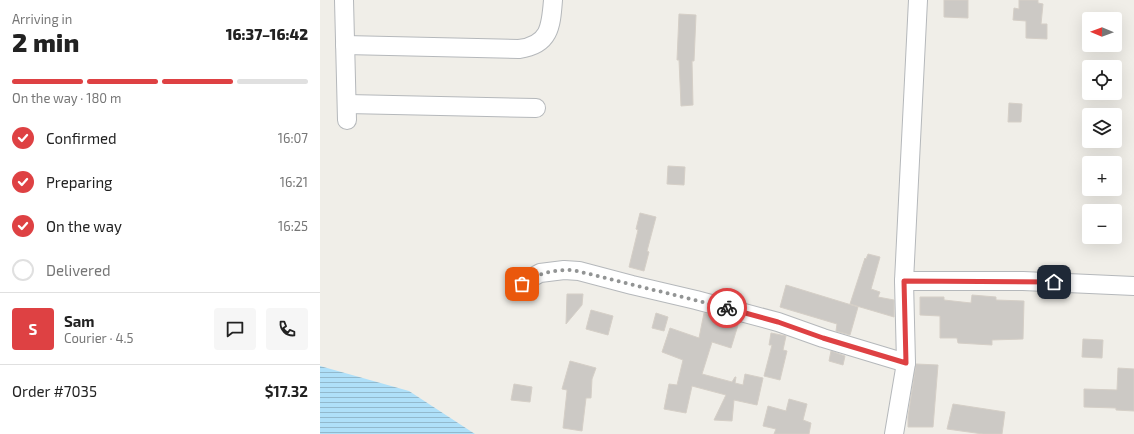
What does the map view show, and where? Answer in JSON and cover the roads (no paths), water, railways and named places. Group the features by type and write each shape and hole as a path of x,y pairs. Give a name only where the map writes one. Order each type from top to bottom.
{"street":[{"path":"344,0 347,112 536,108"},
{"path":"345,45 528,48 536,45 549,31 552,21 553,0"},
{"path":"894,434 906,363 904,281 918,0"},
{"path":"522,284 544,272 564,270 579,271 778,322 823,338 906,363"},
{"path":"904,281 1023,281 1134,286"}],"water":[{"path":"320,366 409,391 475,434 320,434"}]}
